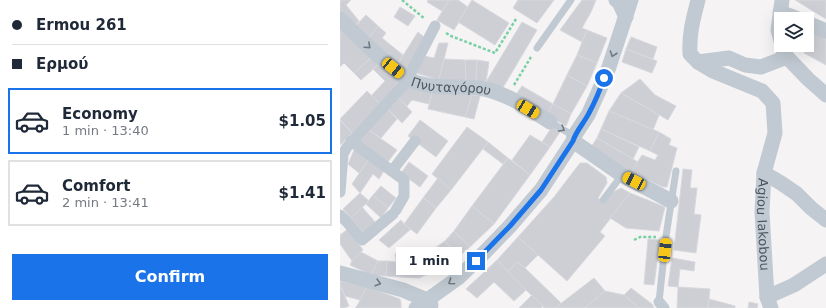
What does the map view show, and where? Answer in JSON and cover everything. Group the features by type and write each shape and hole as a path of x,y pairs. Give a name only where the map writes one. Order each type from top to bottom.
{"street":[{"path":"616,0 619,2 626,17"},
{"path":"340,273 403,290 425,305 458,278 510,226 541,190 574,139 598,94 609,67 631,0"},
{"path":"698,0 691,26 690,41 690,54 698,62 729,58 746,65 761,67 783,52"},
{"name":"Πνυταγόρου","path":"340,19 360,39 400,74 408,79 429,85 480,88 506,96 550,122"},
{"path":"340,192 341,160 346,147 408,79 435,26"},
{"path":"814,26 826,31"},
{"path":"785,52 808,79 826,95"},
{"name":"Agiou Iakobou","path":"698,62 713,71 762,91 773,103 775,133 764,173 762,212 769,303"},
{"path":"574,139 622,175 671,201"},
{"path":"340,215 362,240 394,212 404,196 404,180 351,141"},
{"path":"392,171 415,141"},
{"path":"764,173 797,194 826,220"},
{"path":"769,303 826,264"}],"lane":[{"path":"537,48 571,0"},
{"name":"Πνυταγόρου","path":"550,122 574,139"},
{"path":"662,305 666,236 676,171"},
{"path":"602,200 622,175"}],"path":[{"path":"402,0 435,26 451,36 495,53 516,19"},
{"path":"506,96 537,48"},
{"path":"634,240 640,237 666,236"}],"building":[{"path":"340,0 351,0 346,5 359,21 354,28 340,13"},
{"path":"428,0 449,0 442,11 427,2"},
{"path":"449,0 458,0 468,7 454,30 437,20"},
{"path":"472,0 509,23 495,45 458,22"},
{"path":"518,0 554,0 537,23 513,8"},
{"path":"582,0 596,0 582,28 587,30 582,42 560,30"},
{"path":"795,0 826,0 826,19"},
{"path":"400,7 415,16 408,26 394,17"},
{"path":"366,15 378,26 367,40 354,28"},
{"path":"522,22 537,30 501,91 486,82"},
{"path":"378,26 386,33 382,38 403,55 397,65 367,40"},
{"path":"342,28 372,57 354,73 344,63 340,67 340,30"},
{"path":"587,30 607,38 597,63 577,55"},
{"path":"418,32 425,38 406,72 397,65"},
{"path":"815,32 826,38 826,65 804,53 814,52"},
{"path":"631,37 657,47 653,59 626,49"},
{"path":"439,43 448,43 439,80 416,73 424,56 434,58"},
{"path":"626,49 657,61 652,73 622,62"},
{"path":"577,55 597,63 587,86 567,75"},
{"path":"372,57 379,64 361,80 354,73"},
{"path":"444,59 465,60 466,83 439,80"},
{"path":"465,60 477,60 476,82 466,83"},
{"path":"477,60 489,62 486,82 476,82"},
{"path":"379,64 399,81 380,104 371,96 385,81 373,69"},
{"path":"567,75 587,86 571,114 553,104"},
{"path":"640,79 655,95 676,106 668,120 621,93"},
{"path":"409,85 433,90 429,104 412,100 407,106 397,96"},
{"path":"522,86 553,104 547,115 515,96"},
{"path":"433,90 472,95 465,117 428,109"},
{"path":"367,91 380,104 352,133 340,119"},
{"path":"621,93 659,115 653,130 609,111"},
{"path":"472,95 480,96 474,119 465,117"},
{"path":"397,96 412,112 402,123 387,108"},
{"path":"553,104 571,114 566,126 547,115"},
{"path":"387,108 397,119 381,138 367,129"},
{"path":"609,111 659,132 650,151 601,129"},
{"path":"340,120 352,133 340,145"},
{"path":"420,120 448,141 436,157 408,136"},
{"path":"467,127 488,142 451,190 432,174"},
{"path":"552,127 560,132 550,147 542,142"},
{"path":"367,129 397,150 387,163 357,141"},
{"path":"601,129 639,147 633,159 597,138"},
{"path":"659,132 671,139 669,145 677,148 667,187 663,187 631,172 642,155 655,160 658,155 650,151"},
{"path":"530,135 550,147 530,175 512,160"},
{"path":"597,138 638,162 631,172 591,147"},
{"path":"488,142 508,158 503,164 483,149"},
{"path":"355,148 369,159 359,173 348,164"},
{"path":"508,158 530,175 494,224 472,206"},
{"path":"369,159 385,169 379,179 373,174 360,193 352,184"},
{"path":"409,162 428,176 420,187 401,173"},
{"path":"580,163 587,163 606,177 607,183 598,198 604,203 611,193 621,188 630,193 600,232 605,236 567,281 518,237 554,197"},
{"path":"683,169 692,170 690,188 697,188 694,214 701,215 696,253 674,250"},
{"path":"438,178 451,190 436,208 423,198"},
{"path":"381,186 396,198 388,208 373,195"},
{"path":"360,193 369,201 351,218 343,209"},
{"path":"630,193 665,207 659,231 626,228 610,218"},
{"path":"373,195 388,208 381,218 366,204"},
{"path":"423,198 436,208 417,234 404,224"},
{"path":"472,206 494,224 470,247 454,231"},
{"path":"362,207 376,223 364,234 351,218"},
{"path":"401,220 411,229 389,248 379,240"},
{"path":"348,229 363,250 352,261 340,244 340,235"},
{"path":"454,231 470,247 458,257 445,241"},
{"path":"518,237 538,255 525,268 517,262 508,272 497,260"},
{"path":"648,239 660,240 654,285 644,284"},
{"path":"445,241 458,257 441,268 432,250"},
{"path":"409,249 419,278 399,277 395,254"},
{"path":"432,250 441,268 419,278 412,259"},
{"path":"361,252 378,261 371,275 350,265"},
{"path":"672,258 695,262 694,271 680,269 678,287 668,286"},
{"path":"497,260 526,290 514,301 494,282 477,298 466,289"},
{"path":"378,261 387,261 386,276 371,275"},
{"path":"387,261 397,262 399,277 386,276"},
{"path":"517,262 561,303 555,308 544,308 508,272"},
{"path":"594,278 605,291 586,307 555,308"},
{"path":"340,281 367,287 360,300 345,296 340,285"},
{"path":"340,285 349,306 344,308 340,308"},
{"path":"367,287 400,299 401,308 355,308"},
{"path":"678,287 710,289 708,308 677,308"},
{"path":"631,288 652,304 654,308 639,308 624,295"},
{"path":"605,291 624,295 639,308 586,307"},
{"path":"532,295 543,306 541,308 519,308"},
{"path":"709,299 735,306 735,308 708,308"},
{"path":"749,302 758,304 757,308 748,308"}],"route":[{"path":"476,261 510,226 541,190 573,141 574,136 588,114 598,94 604,78"}]}
